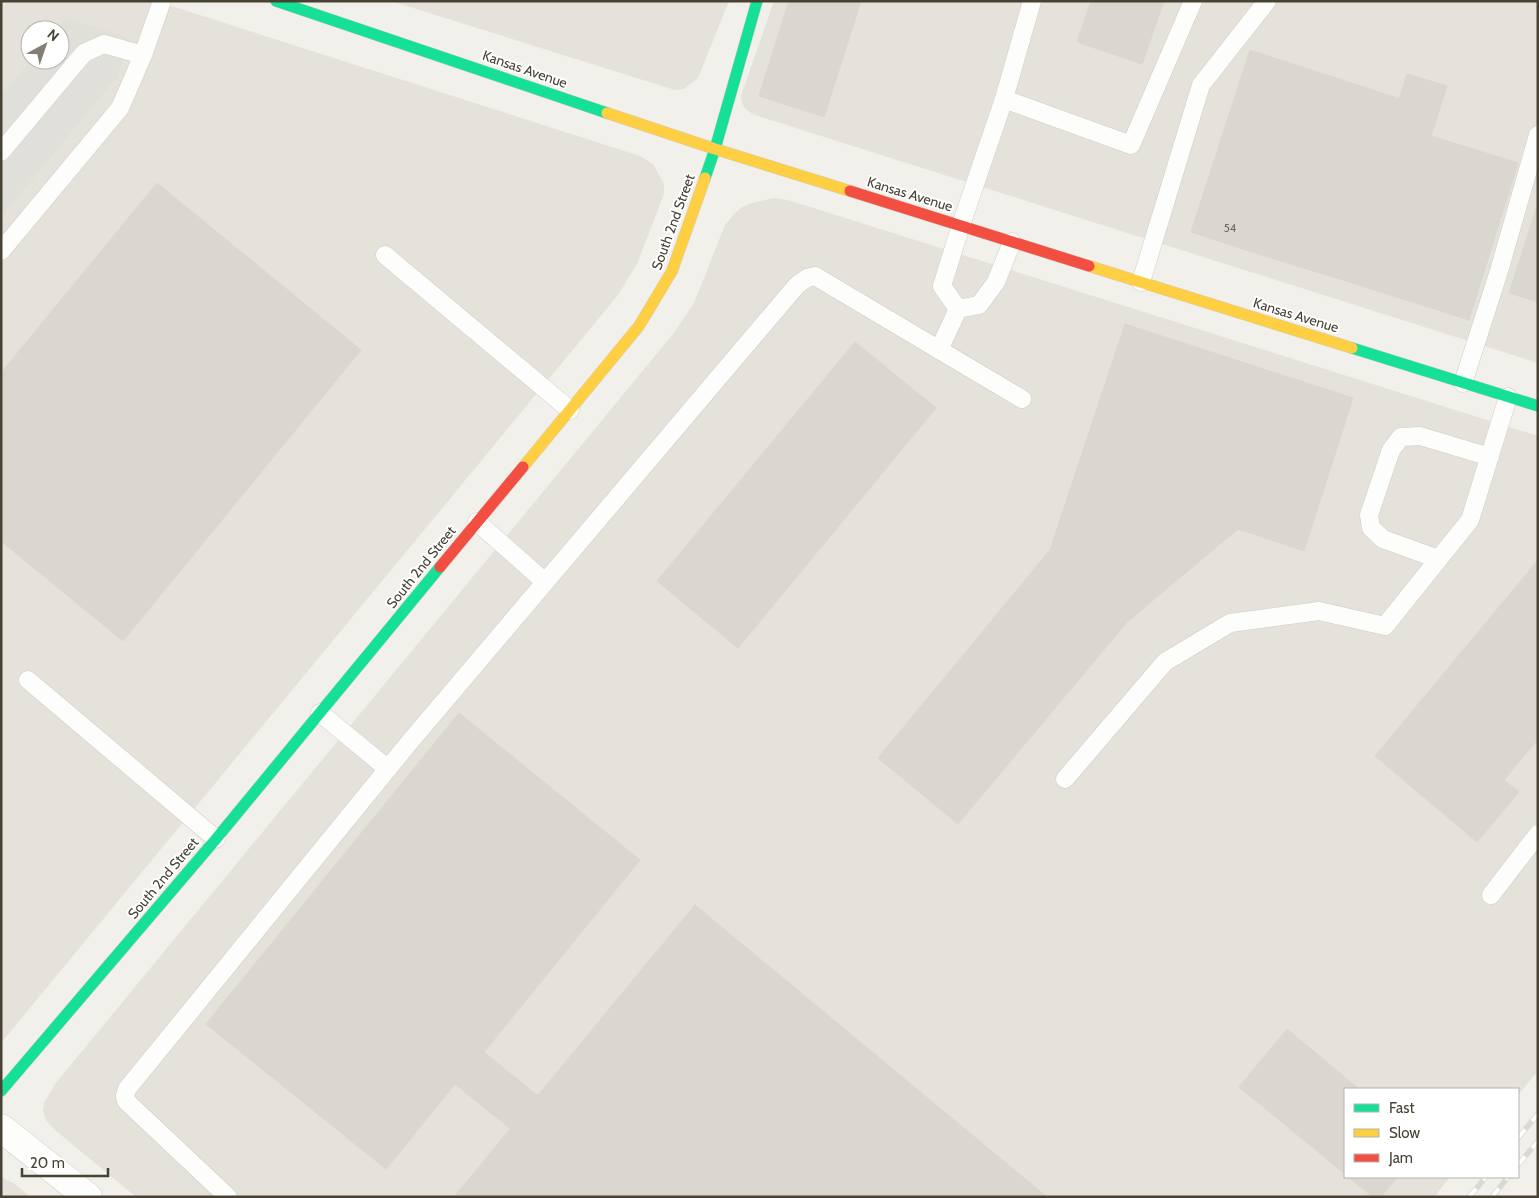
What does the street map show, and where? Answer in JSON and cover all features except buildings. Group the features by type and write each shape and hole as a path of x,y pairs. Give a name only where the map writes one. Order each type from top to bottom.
{"street":[{"name":"South 2nd Street","path":"1,1090 216,839 639,326 672,271 715,149 756,1"},
{"name":"Kansas Avenue","path":"288,3 715,149 1538,406"},
{"path":"1,1128 88,1197"}],"lane":[{"path":"1,251 120,108 143,55 162,1"},
{"path":"958,309 942,286 1004,99 1032,1"},
{"path":"1004,99 1131,145 1193,1"},
{"path":"1141,282 1201,84 1267,1"},
{"path":"1,152 84,53 104,44 143,55"},
{"path":"1463,383 1499,271 1538,135"},
{"path":"958,309 979,305 996,282 1012,242"},
{"path":"385,255 570,410"},
{"path":"228,1197 126,1101 127,1089 388,768 796,285 807,278 815,276 1022,399"},
{"path":"939,350 958,309"},
{"path":"1065,779 1165,662 1230,623 1319,611 1385,626 1470,520 1508,397"},
{"path":"1438,559 1383,539 1371,528 1369,515 1391,450 1401,437 1420,436 1490,457"},
{"path":"477,522 545,582"},
{"path":"28,680 216,839"},
{"path":"320,714 388,768"},
{"path":"1491,896 1538,834"}],"shaded area":[{"path":"1,1 156,1 640,156 653,164 664,184 664,194 637,264 618,295 1,1043"},
{"path":"391,1 729,1 698,78 684,89 675,90"},
{"path":"774,1 1538,1 1538,363 755,115 746,110 741,96"},
{"path":"66,18 130,38 117,77 1,217 1,96 23,70 70,70 70,20 64,20"},
{"path":"774,198 788,200 1538,436 1538,1071 1519,1094 1519,1088 1344,1088 1344,1178 1449,1178 1434,1197 136,1197 55,1130 46,1120 43,1111 44,1103 55,1084 673,334 694,303 725,225 742,207"},
{"path":"1,1177 15,1184 30,1197 1,1197"}],"railway":[{"path":"1519,1137 1538,1114"},
{"path":"1519,1164 1538,1141"},
{"path":"1469,1197 1485,1178"},
{"path":"1492,1197 1507,1178"}],"traffic: fast":[{"path":"276,1 607,113"},
{"path":"705,178 757,1"},
{"path":"1352,348 1538,406"},
{"path":"1,1091 216,839 440,567"}],"traffic: slow":[{"path":"607,113 850,191"},
{"path":"523,467 639,326 672,271 705,178"},
{"path":"1089,266 1352,348"}],"traffic: jam":[{"path":"850,191 1089,266"},
{"path":"440,567 523,467"}]}
